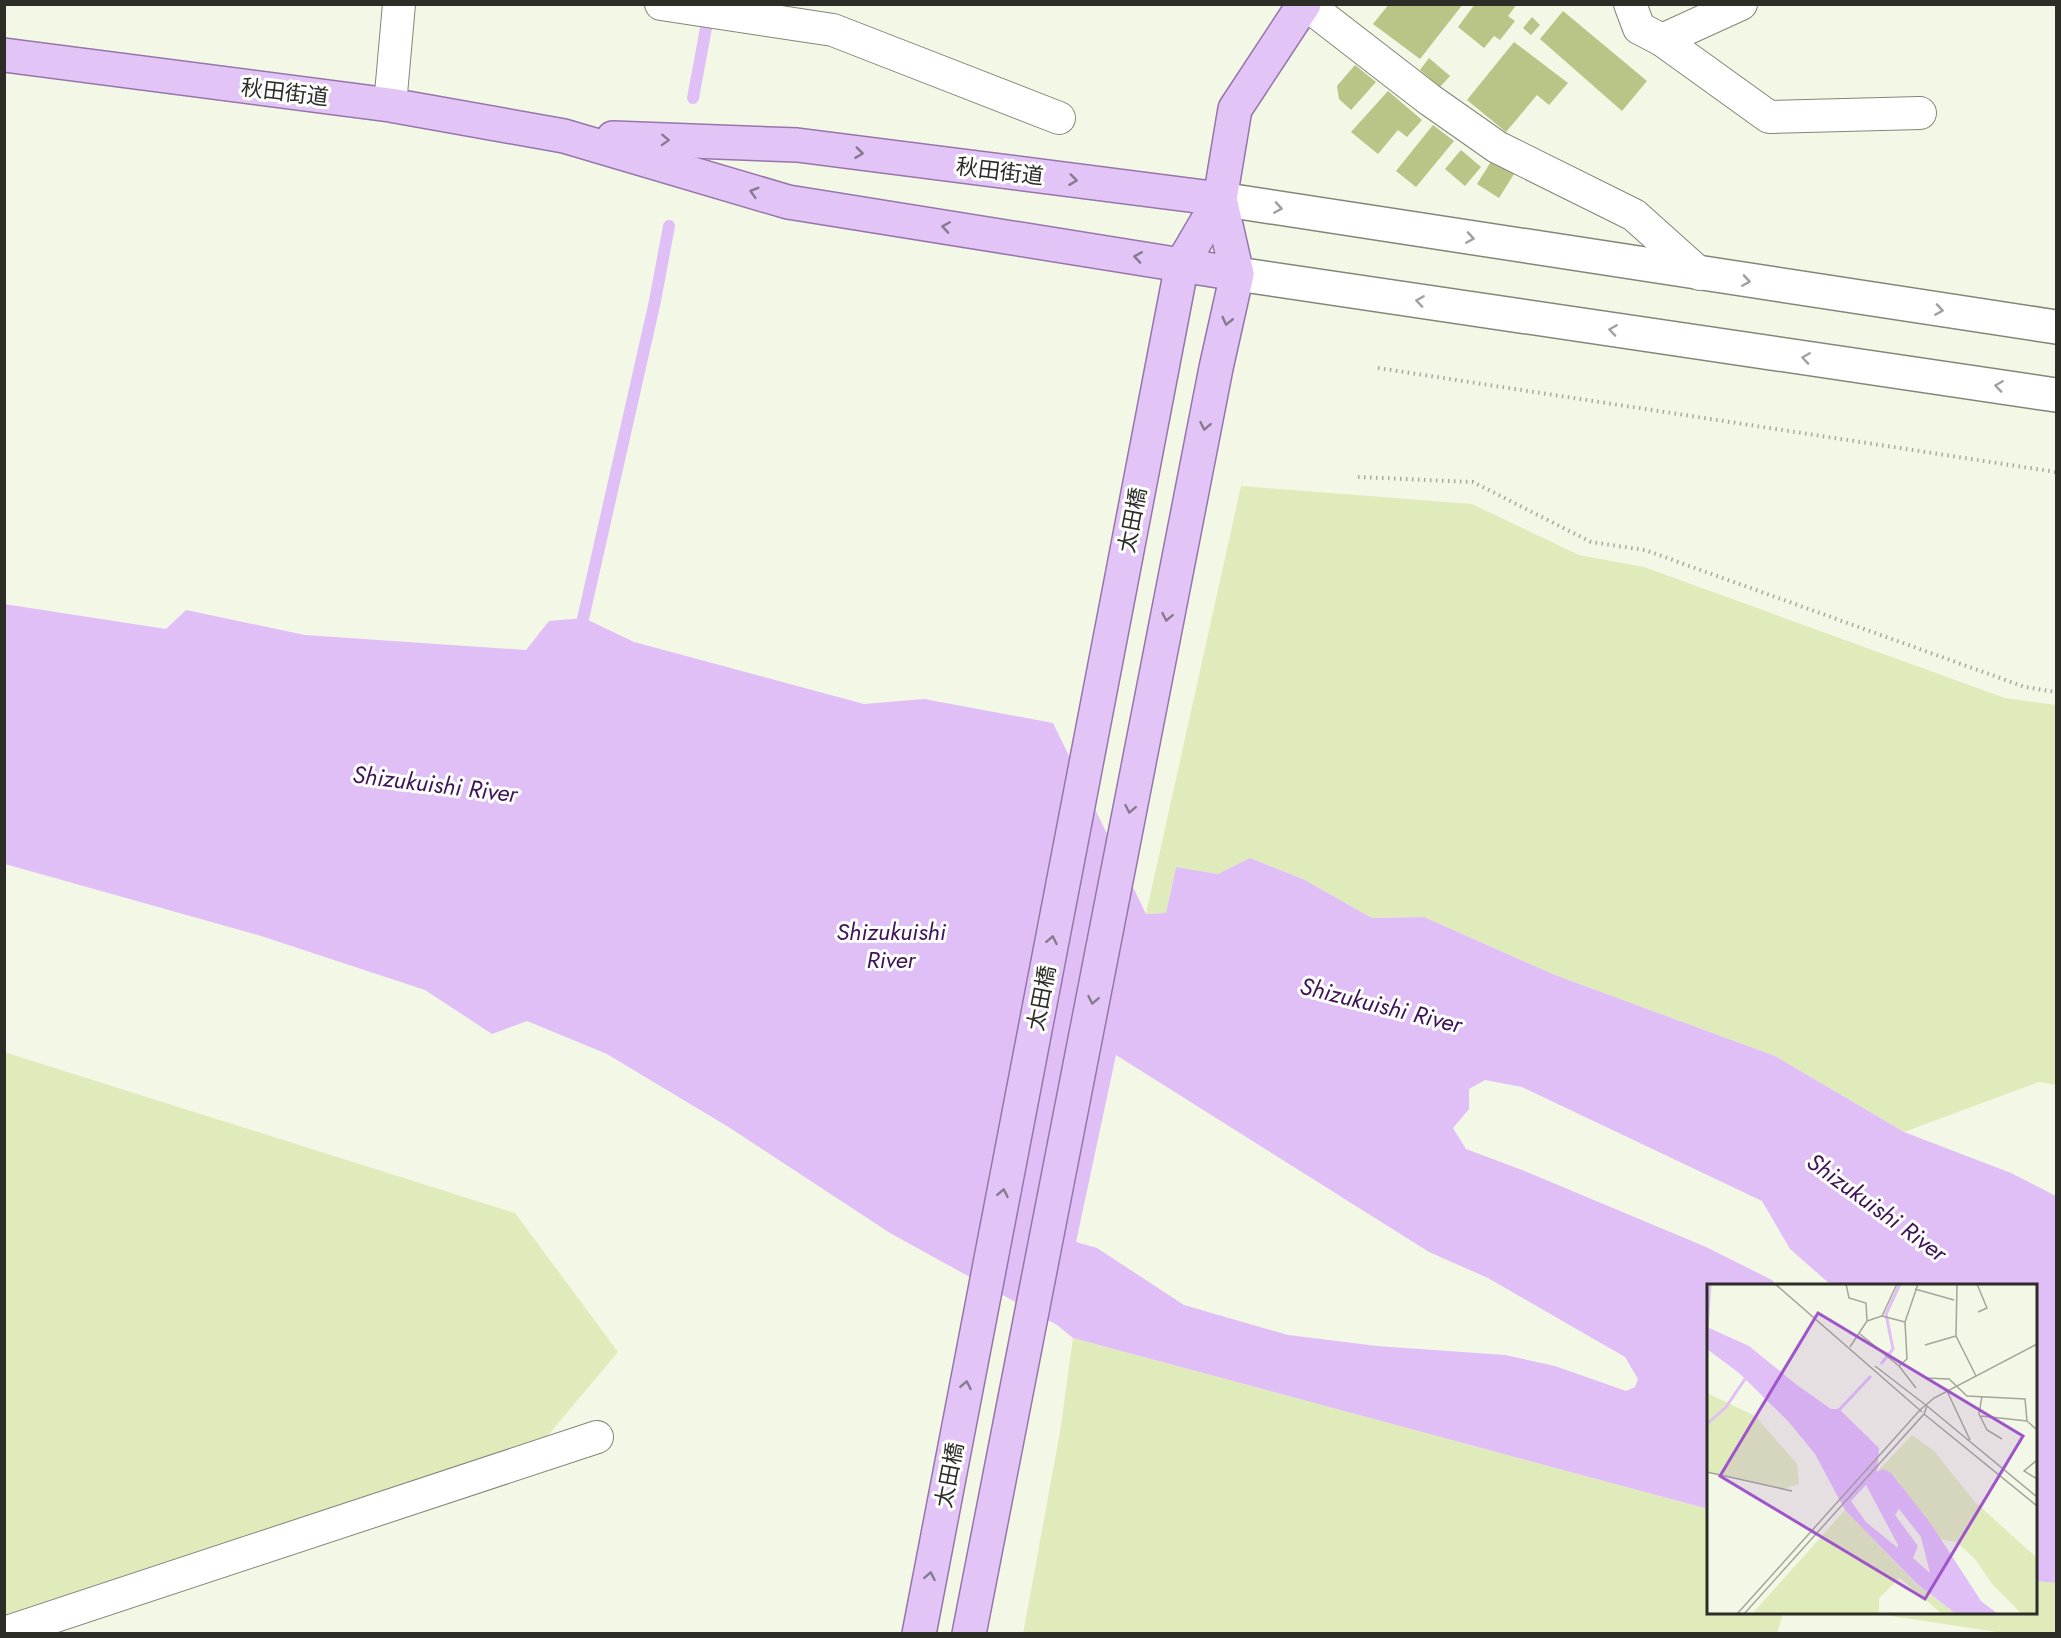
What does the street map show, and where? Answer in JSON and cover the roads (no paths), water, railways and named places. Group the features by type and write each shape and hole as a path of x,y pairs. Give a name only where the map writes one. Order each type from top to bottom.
{"main road":[{"path":"969,1634 1216,368 1237,274 1220,199 1235,109 1305,4"},
{"name":"秋田街道","path":"4,55 390,105 564,136 788,202 1237,274"},
{"name":"秋田街道","path":"564,136 797,145 1220,199"},
{"name":"太田橋","path":"919,1634 1182,264 1220,199"}],"street":[{"path":"390,105 399,4"},
{"path":"1305,4 1430,100 1497,147 1634,215 1700,274"},
{"path":"1630,4 1639,28 1662,40 1769,117 1920,113"},
{"path":"1662,40 1741,4"},
{"path":"672,6 734,15 837,17 1059,118"},
{"path":"1220,199 2056,327"},
{"path":"1237,274 2056,395"},
{"path":"4,1634 597,1437"}],"water":[{"name":"Shizukuishi River","path":"4,604 166,629 186,610 305,635 526,650 549,621 584,618 634,642 864,704 924,699 1053,723 1146,914 1166,913 1176,867 1218,874 1250,858 1303,879 1372,918 1424,917 1555,975 1775,1056 1904,1132 2011,1173 2056,1196 2056,1583 2037,1581 2037,1284 1830,1284 1790,1249 1762,1201 1522,1087 1485,1080 1469,1089 1469,1109 1453,1128 1466,1149 1706,1247 1772,1280 1775,1284 1707,1284 1707,1509 1073,1338 1057,1325 890,1233 730,1128 607,1054 527,1021 492,1034 425,990 258,935 5,864","holes":["1116,1055 1429,1252 1488,1278 1625,1357 1638,1379 1635,1387 1626,1391 1555,1366 1505,1355 1377,1346 1288,1335 1184,1305 1097,1248 1076,1242"]}],"waterway":[{"path":"693,98 709,12"},
{"path":"580,632 655,301 669,226"}]}
